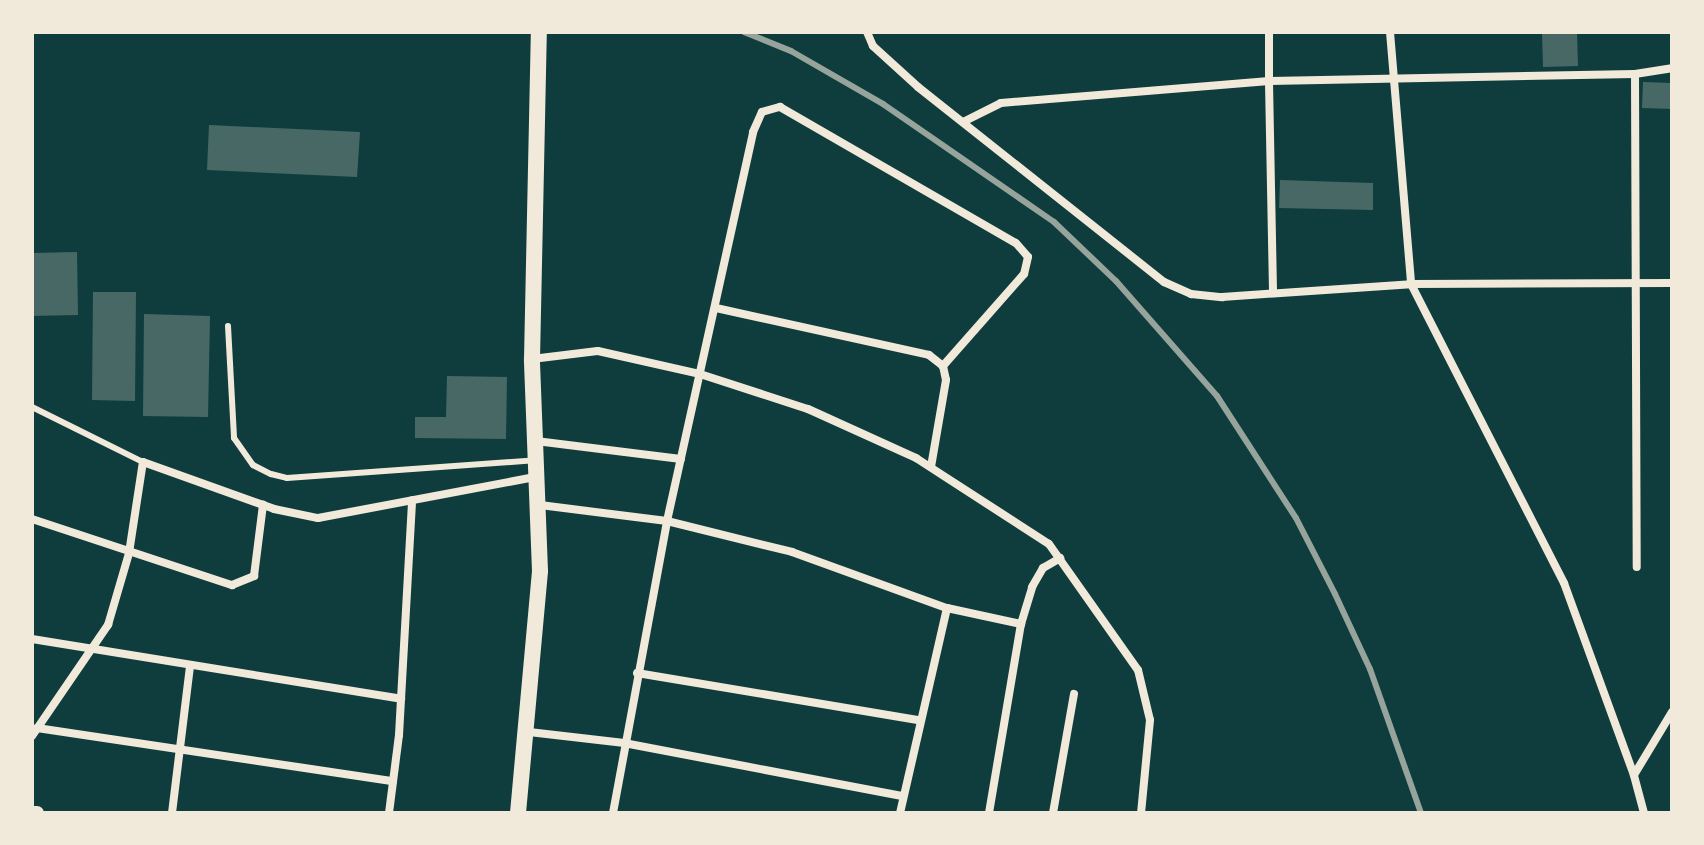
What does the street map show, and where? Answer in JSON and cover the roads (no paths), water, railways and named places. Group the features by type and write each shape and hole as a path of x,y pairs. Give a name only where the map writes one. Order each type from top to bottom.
{"main road":[{"path":"518,813 529,732 540,505 532,359 539,32"}],"street":[{"path":"867,32 873,46 896,67 1164,282 1191,294 1222,297 1273,291 1411,284 1638,286 1672,283"},
{"path":"1269,32 1273,291"},
{"path":"1390,32 1391,75 1411,284 1564,583 1634,775 1644,813"},
{"path":"965,121 1001,103 1269,81 1391,75 1635,74 1672,68"},
{"path":"1635,74 1637,567"},
{"path":"613,813 667,521 753,132 762,112 780,107 1016,243 1028,257 1024,274 943,366"},
{"path":"716,308 929,355 943,366 946,380 931,467"},
{"path":"532,359 598,351 700,374 808,409 931,467 1049,544 1138,670 1150,720 1141,813"},
{"path":"535,440 681,459"},
{"path":"393,781 34,732 108,625 129,553 143,462 263,505 318,518 412,500 536,469"},
{"path":"389,813 401,699 412,500"},
{"path":"32,519 232,585 244,584 254,576 263,505"},
{"path":"540,505 667,521 792,552 947,608 1021,624"},
{"path":"989,813 1021,624 1032,587 1043,568 1060,558"},
{"path":"900,813 947,608"},
{"path":"32,639 401,699"},
{"path":"172,813 190,666"},
{"path":"637,673 919,720"},
{"path":"1053,813 1074,694"},
{"path":"1634,775 1672,712"},
{"path":"529,732 624,743 902,796"}],"lane":[{"path":"228,326 234,438 253,465 271,474 287,478 536,469"},
{"path":"32,407 143,462"}],"railway":[{"path":"744,32 791,51 883,104 1054,222 1116,281 1217,396 1296,518 1335,594 1370,669 1421,813"}]}
